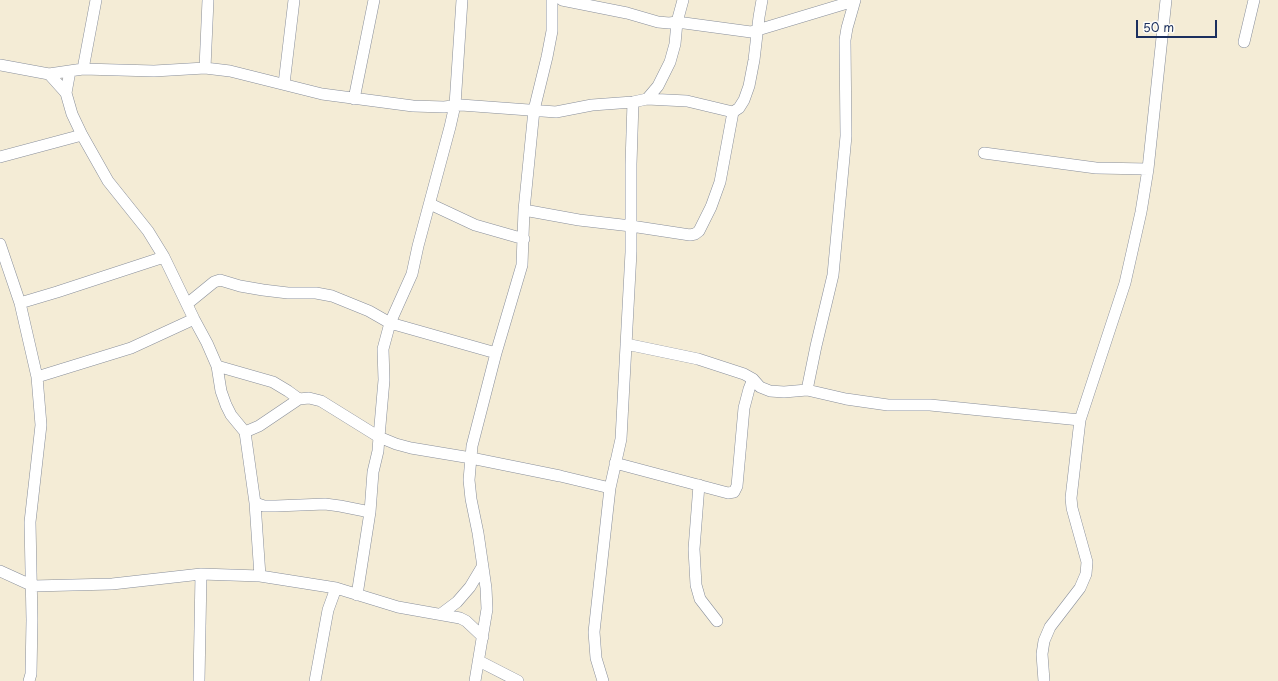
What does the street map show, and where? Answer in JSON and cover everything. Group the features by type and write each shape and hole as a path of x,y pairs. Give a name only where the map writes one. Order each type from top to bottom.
{"street":[{"path":"83,69 96,0"},
{"path":"205,68 208,0"},
{"path":"284,84 294,0"},
{"path":"354,99 374,0"},
{"path":"357,595 370,512 373,472 378,451 384,380 383,349 390,323 412,274 455,105 462,0"},
{"path":"475,681 487,609 486,588 469,480 472,446 496,353 522,265 524,210 534,110 547,57 550,38 552,0"},
{"path":"562,0 627,13 658,22 677,22 751,32 757,32 774,24 855,0"},
{"path":"647,100 658,86 670,62 675,44 677,22 683,0"},
{"path":"524,210 579,220 690,235 699,231 711,207 720,182 733,112 739,108 744,100 749,86 762,0"},
{"path":"807,390 833,275 846,136 845,40 855,0"},
{"path":"1044,681 1042,654 1044,641 1050,627 1080,588 1086,574 1087,562 1072,508 1071,498 1080,420 1127,277 1141,212 1148,169 1166,0"},
{"path":"1244,42 1254,0"},
{"path":"0,65 49,74 83,69 154,71 205,68 230,71 322,94 426,107 444,107 455,105 556,112 592,105 647,100 687,101 733,112"},
{"path":"66,93 70,71"},
{"path":"49,74 66,93 72,114 82,136 108,181 148,231 164,257 217,366 221,391 226,405 231,415 245,432 255,503 260,576"},
{"path":"603,681 596,658 594,632 610,488 621,439 631,252 634,102"},
{"path":"0,157 82,136"},
{"path":"984,153 1096,168 1148,169"},
{"path":"430,204 475,225 524,239"},
{"path":"0,244 20,303 36,376 41,425 30,522 33,586 31,674 29,681"},
{"path":"20,303 164,257"},
{"path":"187,304 214,282 220,280 240,286 263,290 288,293 316,293 332,296 369,311 390,323 496,353"},
{"path":"36,376 131,348 194,320"},
{"path":"626,344 698,359 744,374 753,379 760,387 770,391 784,392 807,390 846,399 888,405 930,405 1080,420"},
{"path":"217,366 273,382 299,399"},
{"path":"615,463 728,493 734,492 737,486 744,408 748,389 753,379"},
{"path":"245,432 259,426 299,399 309,398 321,401 379,437 396,444 560,476 610,488"},
{"path":"699,485 694,549 696,585 700,599 717,621"},
{"path":"255,503 264,506 333,505 370,512"},
{"path":"441,614 457,602 470,587 482,566"},
{"path":"0,571 33,586 112,584 201,574 260,576 336,588 398,606 460,618 466,620 483,638"},
{"path":"199,681 201,574"},
{"path":"315,681 328,610 336,588"},
{"path":"479,661 518,681"}]}
